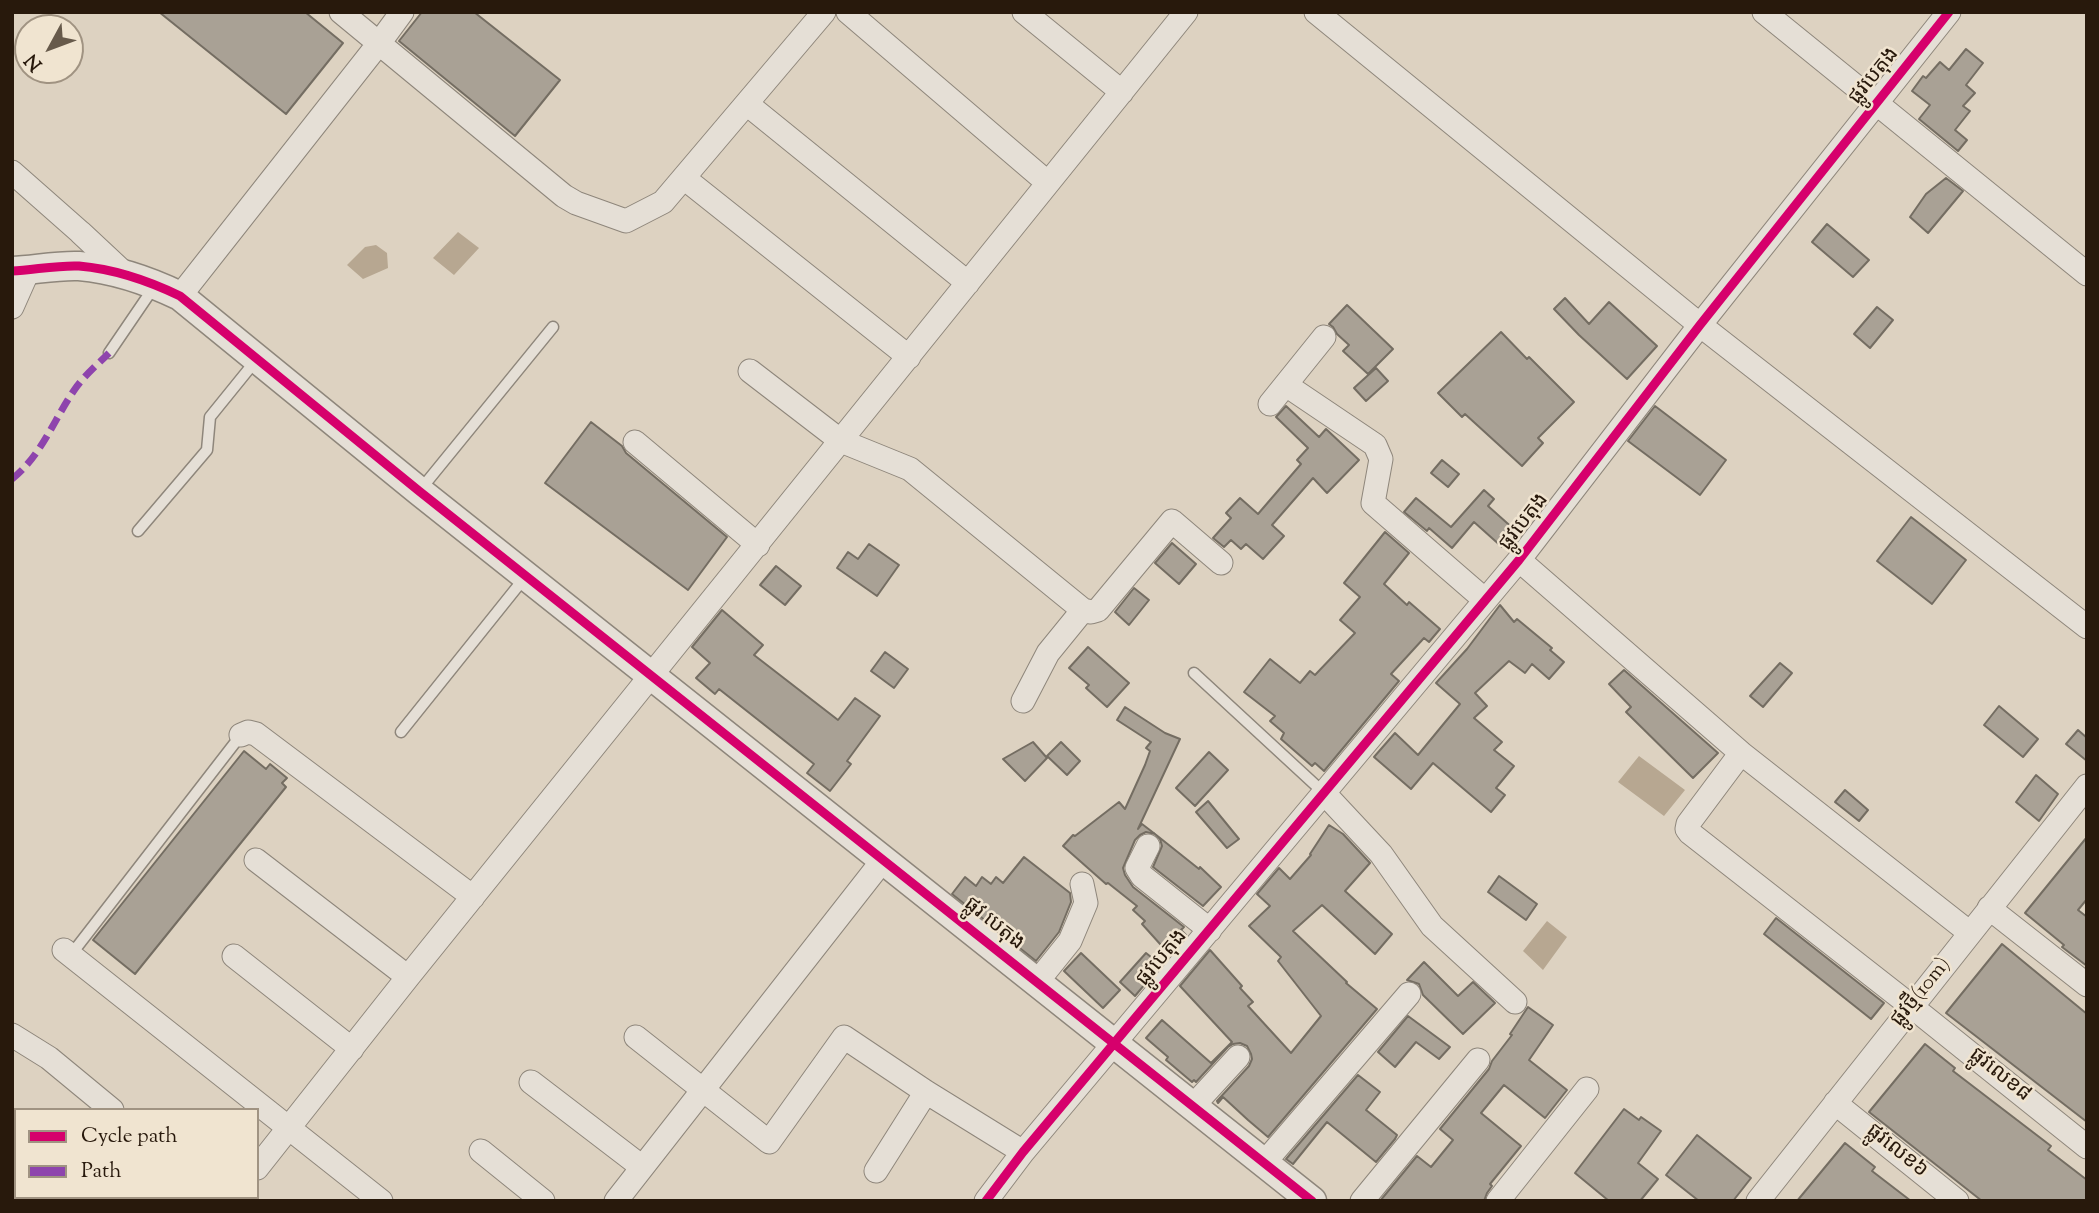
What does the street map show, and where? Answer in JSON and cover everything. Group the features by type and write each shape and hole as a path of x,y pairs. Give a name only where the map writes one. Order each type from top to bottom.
{"street":[{"path":"341,12 564,196 626,221 663,202 824,12"},
{"path":"12,307 20,271 78,266 126,275 168,290 380,42 402,12"},
{"path":"848,12 1048,183"},
{"path":"1024,12 1122,92"},
{"path":"259,1166 1186,12"},
{"path":"1316,12 1700,325 2087,627"},
{"path":"1764,12 2087,274"},
{"name":"ផ្លូវបេតុង","path":"986,1201 1023,1153 1519,560 1700,325 1949,12"},
{"path":"747,104 968,283"},
{"path":"12,172 126,275"},
{"path":"684,178 909,357"},
{"name":"ផ្លូវ បេតុង","path":"168,290 1312,1201"},
{"path":"1270,404 1324,337"},
{"path":"750,371 841,441 910,469 1083,610 1098,610 1172,521 1221,563"},
{"path":"1286,385 1375,445 1381,459 1373,503 1485,600"},
{"path":"635,442 758,545"},
{"path":"1519,560 1741,753 1970,933"},
{"path":"1023,701 1048,653 1083,610"},
{"path":"242,735 248,732 256,734 473,897"},
{"name":"ផ្លូវលេខ៨","path":"1741,753 1688,824 1690,833 2087,1147"},
{"name":"ផ្លូវថ្មី(10m)","path":"1758,1201 1989,908 2078,813 2087,786"},
{"path":"1324,793 1381,854 1432,926 1515,1002"},
{"path":"1147,846 1137,868 1142,876 1210,930"},
{"path":"256,860 408,977"},
{"path":"616,1201 883,860"},
{"path":"1037,982 1070,941 1086,903 1082,884"},
{"path":"1989,908 2087,985"},
{"path":"67,953 381,1201"},
{"path":"234,956 352,1049"},
{"path":"1264,1163 1409,994"},
{"path":"12,1035 49,1058 111,1108"},
{"path":"636,1037 769,1142 844,1037 1023,1153"},
{"path":"1192,1107 1238,1058"},
{"path":"1362,1201 1478,1060"},
{"path":"531,1082 642,1167"},
{"path":"1498,1201 1587,1089"},
{"path":"876,1171 926,1092"},
{"name":"ផ្លូវលេខ៦","path":"1835,1103 1957,1201"},
{"path":"481,1151 543,1201"}],"lane":[{"path":"109,353 168,290"},
{"path":"419,491 553,327"},
{"path":"138,531 207,450 210,417 257,359"},
{"path":"401,732 526,576"},
{"path":"1194,673 1324,793"},
{"path":"67,953 242,735"}],"shaded area":[{"path":"458,232 479,248 454,275 433,258"},
{"path":"376,245 387,253 388,268 363,279 347,265 365,247"},
{"path":"1639,756 1685,790 1664,816 1618,782"},
{"path":"1547,921 1567,937 1543,970 1523,951"}],"building":[{"path":"159,12 305,12 343,43 286,114"},
{"path":"422,12 474,12 560,80 515,136 399,41"},
{"path":"1966,49 1983,63 1966,85 1975,93 1963,106 1970,111 1955,130 1967,140 1958,151 1919,119 1930,105 1912,91 1923,76 1926,78 1940,62 1949,70"},
{"path":"1946,178 1963,191 1928,233 1910,217 1926,194"},
{"path":"1827,224 1869,260 1853,277 1812,242"},
{"path":"1565,298 1589,324 1609,302 1657,346 1627,379 1554,309"},
{"path":"1347,305 1393,349 1368,374 1343,351 1349,345 1329,324"},
{"path":"1877,307 1893,320 1870,348 1854,334"},
{"path":"1501,332 1574,402 1538,438 1543,443 1522,466 1465,414 1462,417 1438,393"},
{"path":"1376,368 1388,381 1366,401 1354,388"},
{"path":"1286,406 1319,437 1326,429 1359,460 1327,493 1313,478 1272,525 1284,536 1263,559 1246,544 1241,549 1231,540 1224,547 1213,538 1231,518 1226,513 1240,498 1258,514 1301,464 1297,460 1308,448 1276,417"},
{"path":"1655,406 1726,460 1700,495 1628,441"},
{"path":"591,422 727,537 688,590 545,483"},
{"path":"1442,460 1459,474 1448,487 1431,473"},
{"path":"1484,490 1494,499 1488,506 1516,531 1502,547 1474,522 1452,548 1429,528 1427,531 1404,512 1416,498 1451,527"},
{"path":"1911,517 1966,560 1932,604 1877,561"},
{"path":"1385,532 1409,553 1384,584 1440,629 1429,642 1424,638 1391,674 1399,681 1324,771 1315,763 1312,766 1281,739 1284,733 1270,721 1275,716 1244,692 1270,659 1300,683 1310,671 1315,675 1355,633 1340,620 1360,597 1344,583"},
{"path":"1172,543 1196,564 1179,584 1155,563"},
{"path":"869,544 899,565 877,596 837,568 848,552 858,559"},
{"path":"776,566 801,586 785,605 760,585"},
{"path":"1134,588 1149,600 1129,625 1115,612"},
{"path":"1500,605 1514,622 1517,619 1552,648 1550,650 1564,662 1549,679 1532,664 1525,673 1509,661 1475,693 1487,706 1474,718 1502,742 1494,750 1514,766 1496,788 1505,795 1491,812 1433,763 1411,789 1374,757 1395,733 1418,755 1460,704 1436,683 1467,649"},
{"path":"722,610 763,645 754,655 838,720 855,698 880,716 847,761 851,764 830,791 807,773 814,764 719,689 715,694 696,678 710,663 692,647"},
{"path":"1088,647 1129,683 1107,707 1086,688 1089,685 1069,668"},
{"path":"885,652 908,669 894,688 871,671"},
{"path":"1780,663 1792,673 1763,707 1750,696"},
{"path":"1624,670 1718,753 1693,778 1626,712 1631,707 1609,684"},
{"path":"1999,706 2038,739 2023,757 1984,725"},
{"path":"1125,707 1165,733 1180,739 1138,829 1142,824 1155,834 1146,832 1135,840 1123,868 1133,887 1184,927 1181,930 1186,935 1170,955 1142,924 1145,921 1133,910 1137,906 1106,884 1063,846 1073,835 1119,802 1125,809 1145,765 1150,751 1146,748 1151,742 1117,720"},
{"path":"2078,730 2087,738 2087,761 2066,744"},
{"path":"1033,742 1047,758 1025,781 1003,759"},
{"path":"1061,742 1080,761 1067,775 1047,756"},
{"path":"244,751 266,769 270,764 287,778 282,783 286,787 135,974 93,940"},
{"path":"1209,752 1228,770 1195,806 1176,788"},
{"path":"2036,775 2058,794 2039,821 2016,802"},
{"path":"1845,790 1868,810 1859,821 1835,802"},
{"path":"1208,801 1239,839 1227,848 1196,812"},
{"path":"1329,825 1343,834 1370,863 1345,891 1392,934 1375,954 1322,905 1293,931 1377,1009 1268,1137 1223,1097 1218,1103 1217,1101 1249,1066 1252,1059 1247,1046 1240,1043 1228,1047 1196,1082 1192,1082 1146,1038 1162,1020 1211,1063 1232,1042 1180,986 1210,950 1253,1002 1248,1006 1291,1053 1321,1016 1278,961 1281,957 1249,926 1270,906 1257,894 1279,868 1290,879 1311,855"},
{"path":"1155,834 1199,869 1200,867 1221,887 1203,906 1153,867 1162,846"},
{"path":"2087,837 2087,899 2078,910 2087,917 2087,966 2025,913"},
{"path":"1024,857 1070,893 1071,902 1059,932 1036,961 952,894 965,877 976,886 982,877 991,884 996,877 1003,883"},
{"path":"1499,876 1537,904 1526,920 1488,892"},
{"path":"1776,918 1884,1003 1871,1019 1764,934"},
{"path":"2002,944 2087,1014 2087,1122 1946,1013"},
{"path":"1081,953 1120,990 1103,1008 1064,971"},
{"path":"1146,953 1161,965 1135,996 1120,982"},
{"path":"1424,962 1458,996 1473,982 1495,1003 1463,1034 1423,995 1419,984 1407,980"},
{"path":"1528,1007 1553,1025 1529,1060 1567,1090 1545,1118 1504,1085 1481,1113 1521,1146 1490,1184 1492,1186 1484,1201 1380,1201 1417,1156 1431,1167 1453,1140 1440,1129 1489,1069"},
{"path":"1408,1016 1450,1047 1439,1059 1416,1042 1395,1067 1378,1052"},
{"path":"1925,1044 1955,1068 1953,1071 2051,1146 2048,1150 2087,1180 2087,1201 1982,1201 1869,1112"},
{"path":"1358,1075 1380,1092 1366,1110 1397,1135 1376,1162 1327,1122 1293,1164 1286,1159"},
{"path":"1624,1109 1661,1131 1638,1163 1658,1179 1640,1201 1609,1201 1575,1173"},
{"path":"1697,1135 1751,1178 1733,1201 1699,1201 1666,1175"},
{"path":"1845,1143 1875,1167 1872,1171 1911,1201 1797,1201"}],"marked path":[{"path":"12,479 40,448 79,384 109,353"}],"cycle path":[{"path":"986,1201 1023,1152 1519,560 1700,325 1949,12"},
{"path":"12,271 79,266 131,276 180,296 419,491 1312,1201"}]}
